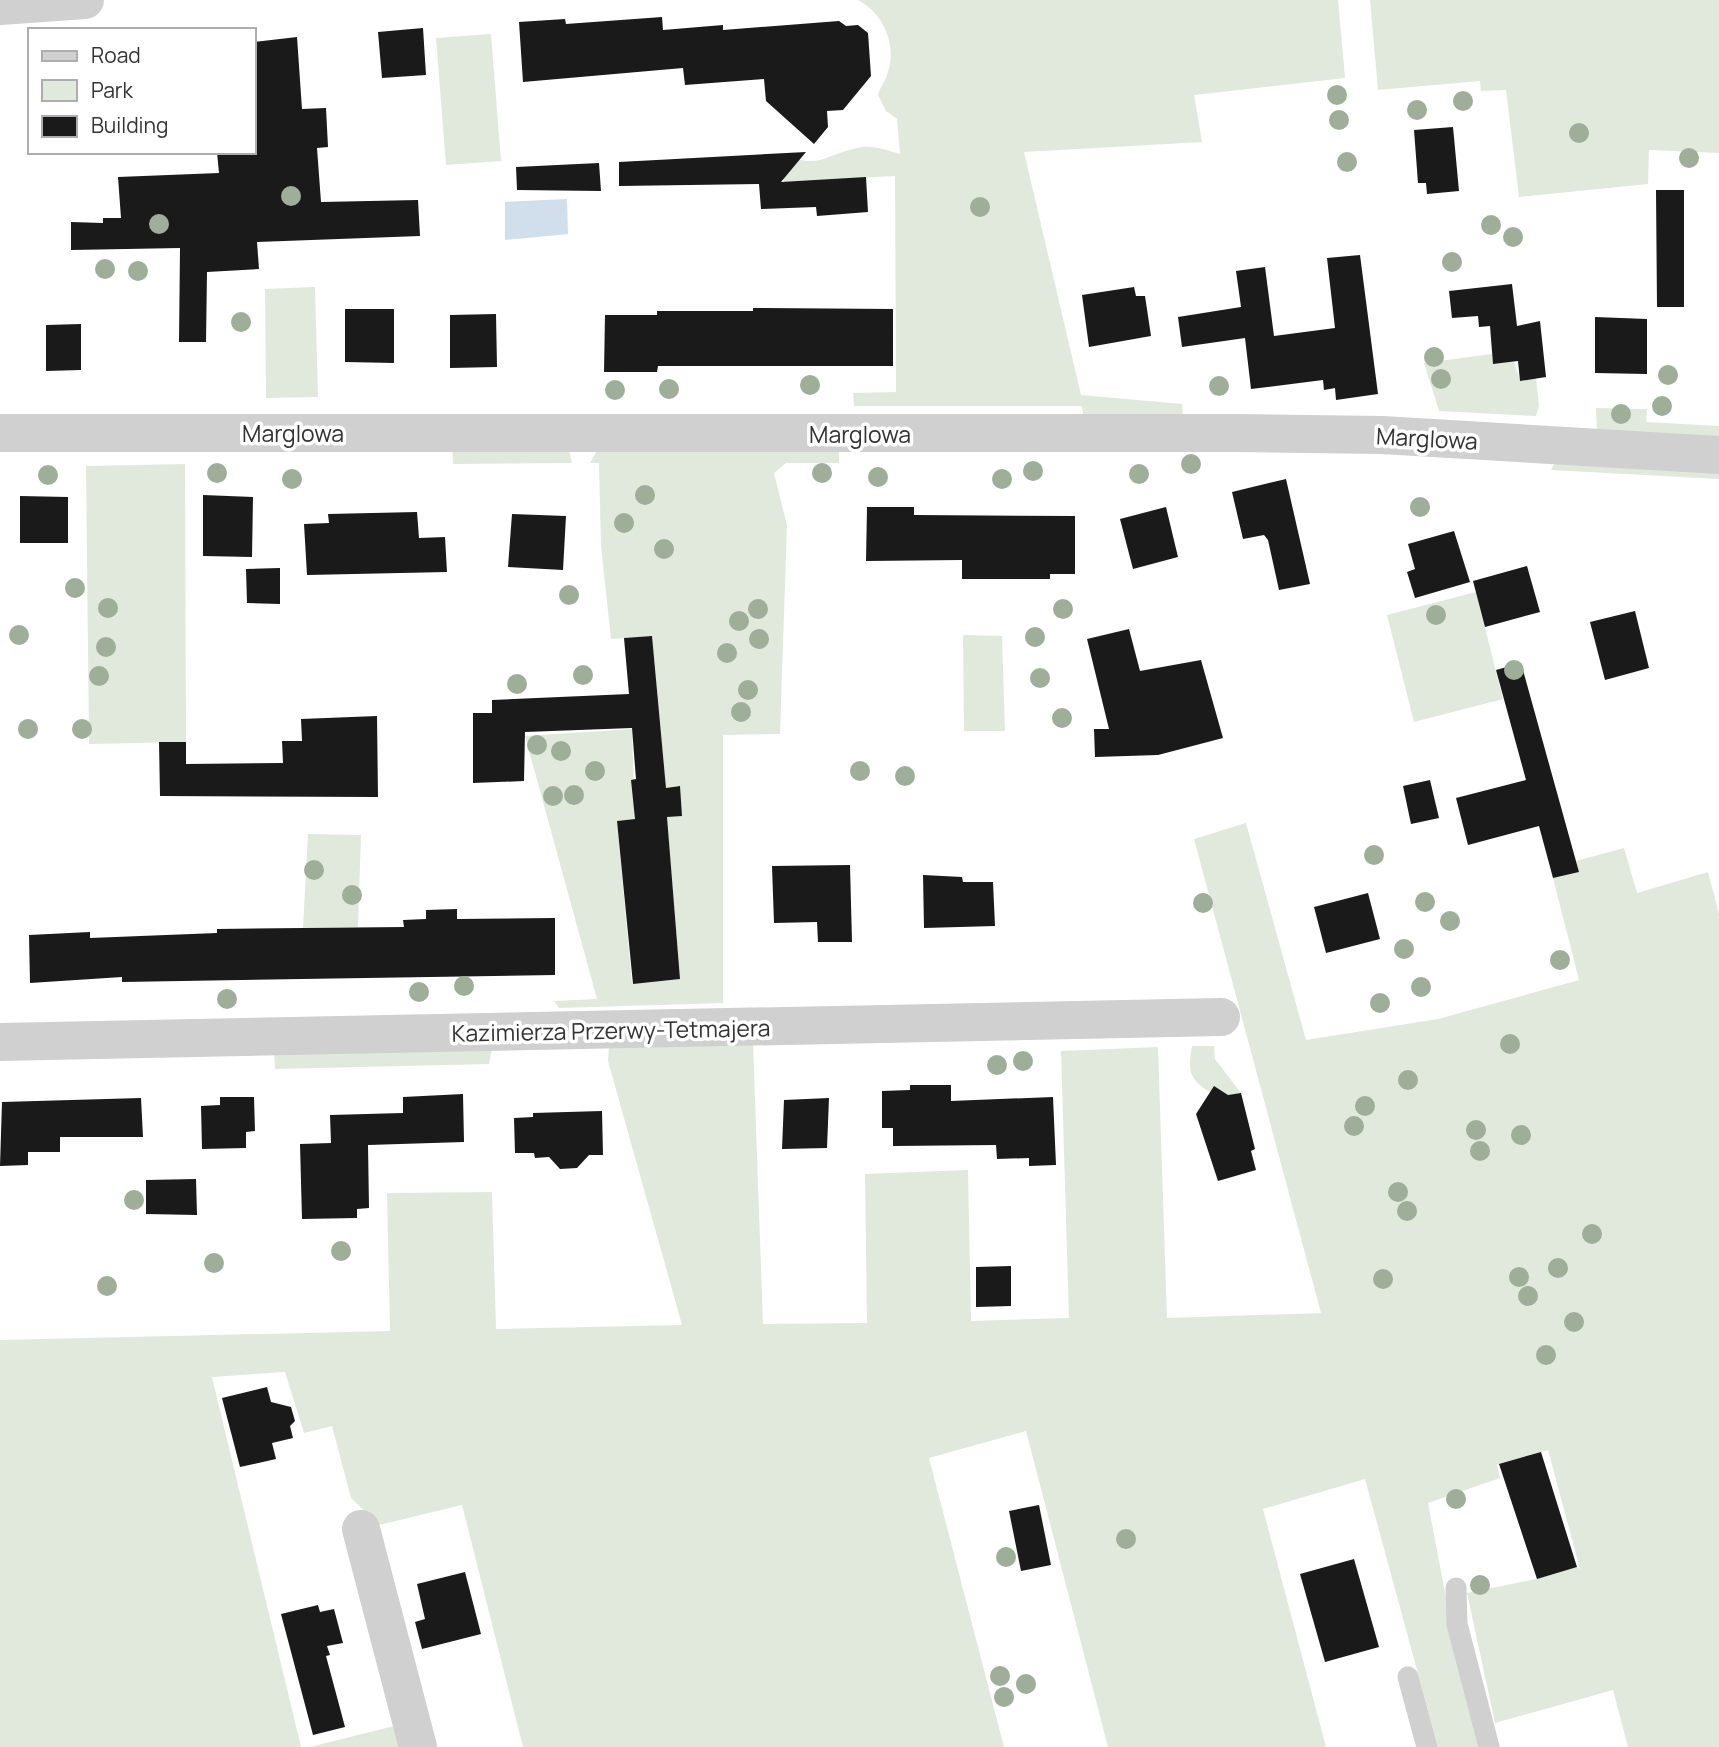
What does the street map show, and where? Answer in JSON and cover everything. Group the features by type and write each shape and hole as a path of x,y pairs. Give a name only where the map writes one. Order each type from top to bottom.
{"street":[{"path":"0,6 85,0"},
{"name":"Marglowa","path":"0,433 1239,433 1382,435 1719,455"},
{"name":"Kazimierza Przerwy-Tetmajera","path":"0,1042 1221,1017"},
{"path":"361,1529 418,1747"}],"lane":[{"path":"1456,1588 1457,1624 1489,1747"},
{"path":"1408,1677 1427,1747"}],"green space":[{"path":"858,0 1338,0 1345,78 1194,95 1202,142 1024,152 1081,395 1182,404 1183,417 1084,420 1082,406 854,406 853,393 896,392 895,176 784,182 783,154 795,159 814,161 868,147 900,154 897,119 886,111 878,95 890,64 890,42 882,22"},
{"path":"1370,0 1719,0 1719,153 1649,150 1648,184 1519,197 1506,90 1481,91 1480,81 1378,90"},
{"path":"491,34 501,161 446,165 436,38"},
{"path":"315,287 318,397 266,398 265,289"},
{"path":"1492,354 1493,363 1514,362 1520,380 1536,378 1539,406 1536,416 1439,411 1424,363"},
{"path":"1596,408 1647,409 1646,422 1719,426 1719,440 1597,433"},
{"path":"452,446 569,451 572,463 453,464"},
{"path":"599,447 839,447 839,463 786,463 774,473 787,525 780,734 723,735 723,1003 559,1008 554,1001 597,999 525,736 632,729 635,819 617,821 632,984 680,979 667,817 679,786 666,788 652,636 611,639 601,546 599,463 590,463"},
{"path":"1558,457 1719,467 1719,479 1551,470"},
{"path":"185,464 186,742 89,744 86,466"},
{"path":"1476,592 1503,699 1414,722 1387,615"},
{"path":"963,635 1002,636 1005,731 964,731"},
{"path":"1246,823 1306,1040 1438,1019 1579,980 1553,878 1579,872 1576,861 1624,848 1637,893 1708,872 1719,914 1719,1747 1628,1747 1613,1690 1495,1723 1467,1593 1536,1579 1577,1567 1580,1569 1548,1450 1497,1465 1500,1478 1428,1503 1449,1613 1484,1747 1438,1747 1365,1479 1263,1509 1326,1747 1108,1747 1026,1431 929,1458 1004,1747 523,1747 462,1505 379,1525 351,1498 332,1426 304,1433 285,1372 212,1377 301,1747 0,1747 0,1340 390,1331 387,1193 492,1192 496,1329 682,1325 608,1061 609,1044 753,1042 763,1324 867,1323 865,1174 968,1170 971,1321 1069,1318 1061,1051 1158,1047 1167,1318 1321,1313 1194,839"},
{"path":"308,834 361,835 358,927 303,928"},
{"path":"493,1044 489,1064 275,1069 274,1049"},
{"path":"1192,1046 1214,1046 1215,1059 1241,1093 1228,1095 1220,1090 1210,1092 1197,1083 1190,1068"},
{"path":"398,1725 403,1747 310,1747"}],"water":[{"path":"567,199 568,234 505,240 505,202"}],"building":[{"path":"662,17 663,30 723,25 723,30 839,21 846,26 858,25 868,33 871,76 843,110 827,111 828,127 814,144 766,101 764,79 685,85 683,68 523,82 519,22 565,19 566,24"},
{"path":"423,28 426,75 382,78 378,32"},
{"path":"297,37 302,109 326,108 328,147 317,148 321,202 418,200 420,236 257,242 259,269 207,272 206,342 179,342 180,248 71,250 71,222 103,223 103,218 121,218 118,177 219,173 217,154 256,154 256,42"},
{"path":"1453,127 1459,191 1427,194 1426,183 1418,183 1414,130"},
{"path":"806,152 781,182 866,177 868,212 817,216 816,207 761,209 759,184 619,186 619,162"},
{"path":"599,163 601,191 517,190 516,167"},
{"path":"1656,190 1684,190 1684,307 1657,307"},
{"path":"1360,255 1378,394 1336,400 1335,388 1324,390 1323,380 1251,389 1245,338 1182,347 1178,317 1241,307 1236,271 1265,267 1274,336 1335,328 1327,258"},
{"path":"1512,284 1517,326 1540,321 1546,377 1520,381 1518,361 1493,364 1490,326 1479,327 1478,316 1452,318 1449,291"},
{"path":"1134,287 1136,296 1145,296 1151,336 1089,347 1082,295"},
{"path":"753,308 893,309 893,366 658,366 657,372 604,372 605,315 657,315 657,311 753,311"},
{"path":"345,309 394,309 394,363 345,362"},
{"path":"496,314 497,367 450,368 450,315"},
{"path":"1595,317 1647,319 1647,374 1595,373"},
{"path":"81,324 81,370 46,371 46,325"},
{"path":"1286,479 1310,584 1279,590 1268,540 1264,535 1243,539 1232,492"},
{"path":"203,495 253,497 252,557 203,556"},
{"path":"20,496 68,497 68,543 20,543"},
{"path":"867,507 914,507 914,515 1075,516 1075,574 1050,574 1050,579 962,579 962,560 866,561"},
{"path":"1166,507 1178,557 1133,569 1120,519"},
{"path":"417,512 419,538 445,537 447,572 307,575 304,524 329,523 328,514"},
{"path":"512,514 566,516 563,570 508,567"},
{"path":"1454,531 1470,582 1415,598 1407,572 1415,569 1408,544"},
{"path":"1527,566 1540,612 1485,627 1473,581"},
{"path":"280,568 280,604 247,603 246,569"},
{"path":"1635,611 1649,668 1605,680 1590,622"},
{"path":"1129,629 1140,671 1201,660 1223,738 1158,755 1095,757 1094,729 1109,729 1087,639"},
{"path":"652,636 666,788 680,786 682,816 667,817 680,979 633,984 617,821 635,819 631,780 636,779 632,728 525,732 524,781 473,783 473,713 492,713 492,700 629,694 624,638"},
{"path":"1521,663 1579,872 1553,878 1539,826 1468,845 1456,798 1526,780 1496,670"},
{"path":"377,716 378,797 160,796 159,742 186,742 186,764 283,763 282,741 302,741 301,719"},
{"path":"1430,780 1439,818 1411,824 1403,786"},
{"path":"850,865 852,942 818,942 817,922 774,923 772,866"},
{"path":"923,875 962,877 963,882 993,882 995,926 924,928"},
{"path":"1368,893 1380,939 1326,953 1314,907"},
{"path":"457,909 457,919 555,918 555,975 122,982 122,977 30,983 29,935 90,932 90,938 217,933 217,929 404,927 403,920 426,919 426,910"},
{"path":"910,1085 951,1085 951,1101 1053,1097 1056,1165 1029,1166 1029,1158 997,1159 996,1145 893,1146 893,1128 882,1128 882,1091 910,1090"},
{"path":"1214,1086 1228,1095 1241,1093 1255,1149 1251,1151 1256,1170 1218,1181 1196,1114"},
{"path":"463,1094 464,1142 368,1145 369,1208 357,1209 357,1218 302,1219 300,1144 331,1143 330,1115 403,1113 403,1097"},
{"path":"220,1097 254,1097 255,1131 246,1132 246,1148 202,1149 201,1106 220,1105"},
{"path":"141,1098 143,1137 60,1137 60,1152 28,1152 28,1165 0,1166 2,1102"},
{"path":"829,1098 827,1148 782,1149 784,1100"},
{"path":"602,1111 603,1155 589,1155 577,1168 560,1169 549,1157 535,1158 534,1153 515,1153 514,1118 533,1117 533,1113"},
{"path":"196,1179 197,1215 146,1214 146,1180"},
{"path":"1011,1266 1011,1306 976,1307 976,1267"},
{"path":"267,1387 271,1402 291,1407 295,1421 290,1426 293,1438 272,1443 276,1459 240,1467 222,1398"},
{"path":"1541,1452 1577,1567 1537,1579 1499,1464"},
{"path":"1039,1505 1051,1565 1021,1571 1009,1511"},
{"path":"1354,1559 1379,1647 1325,1662 1300,1574"},
{"path":"465,1572 481,1634 422,1649 415,1622 425,1619 417,1584"},
{"path":"318,1605 320,1612 334,1609 343,1643 327,1646 330,1655 326,1656 345,1727 313,1735 281,1614"}]}
